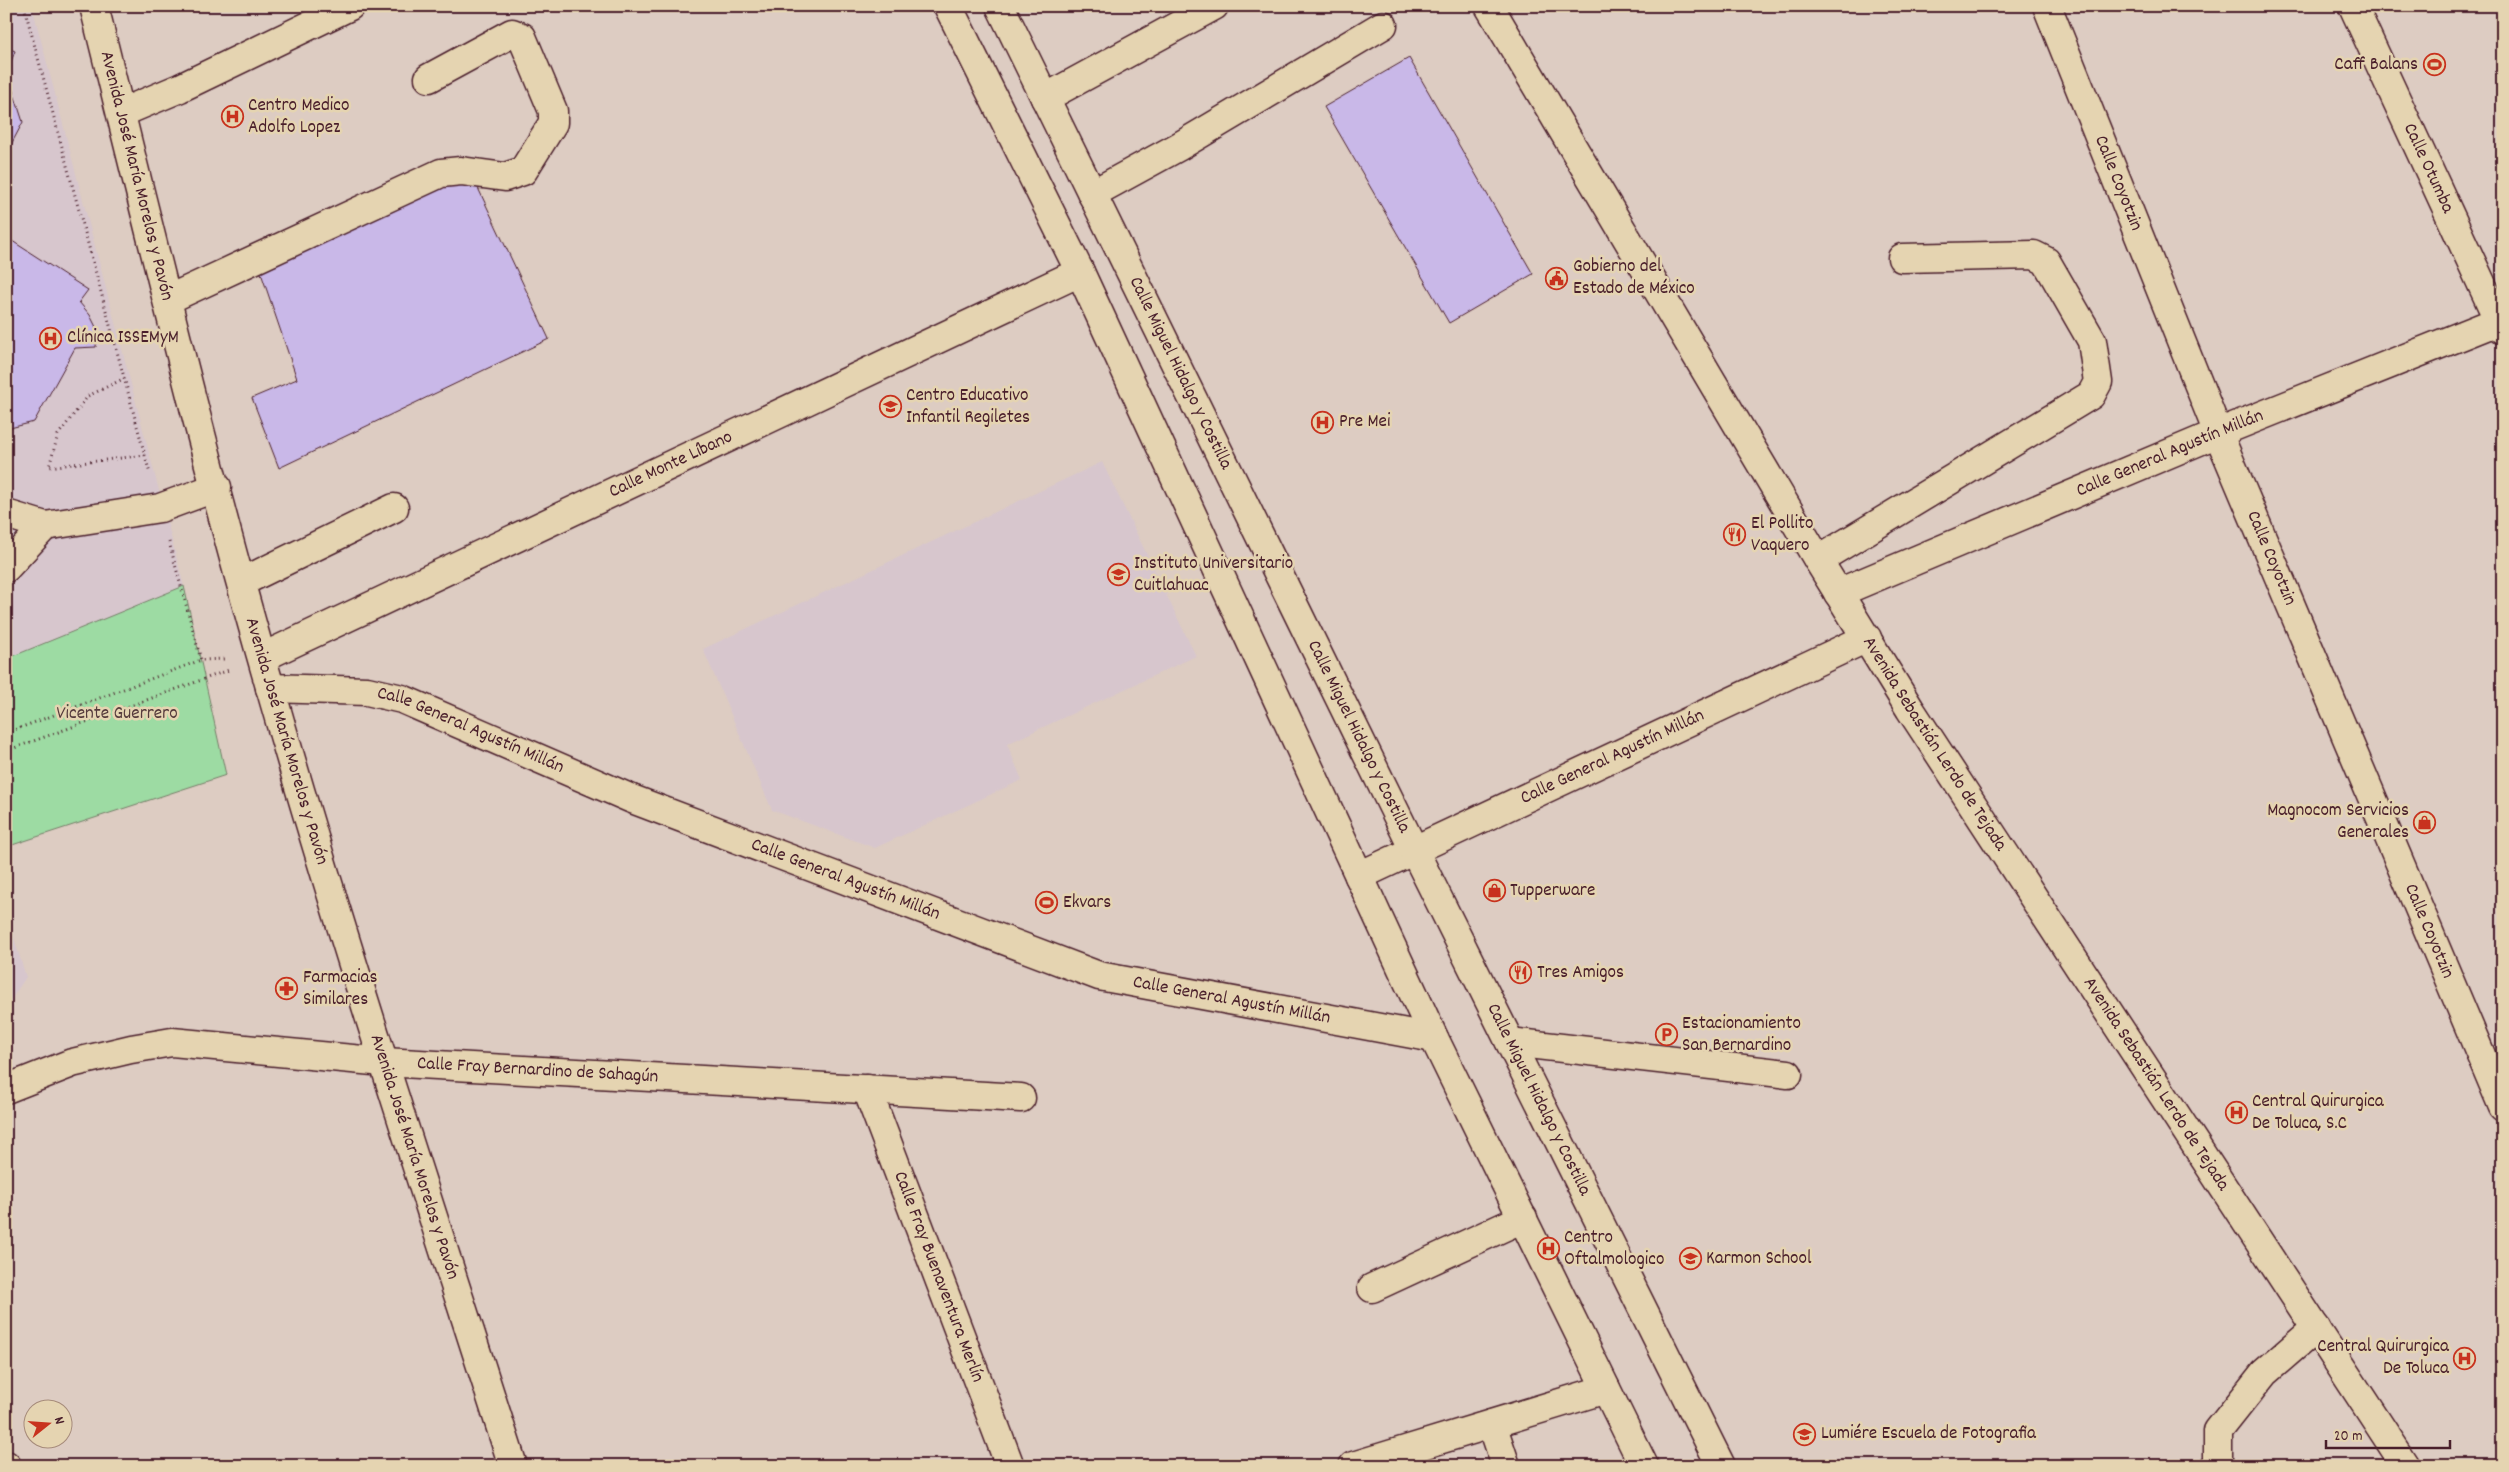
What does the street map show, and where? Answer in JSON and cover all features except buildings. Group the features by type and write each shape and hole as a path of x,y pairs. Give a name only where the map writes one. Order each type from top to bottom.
{"street":[{"name":"Avenida José María Morelos y Pavón","path":"94,6 168,299 270,688 344,937 513,1466"},
{"path":"121,113 180,88 350,6"},
{"path":"948,6 1080,272 1434,1038 1644,1466"},
{"name":"Calle Miguel Hidalgo y Costilla","path":"1000,6 1414,850 1721,1466"},
{"path":"1045,98 1214,6"},
{"name":"Avenida Sebastián Lerdo de Tejada","path":"1489,6 1818,560 1910,708 2406,1466"},
{"name":"Calle Coyotzin","path":"2047,6 2218,433 2503,1107"},
{"name":"Calle Otumba","path":"2353,6 2501,323"},
{"path":"1092,194 1178,146 1384,25"},
{"path":"168,299 440,173 461,171 505,177 523,171 553,123 552,111 522,37 512,33 429,78"},
{"path":"1818,560 2091,395 2098,382 2092,341 2046,261 2034,255 1902,258"},
{"name":"Calle Monte Líbano","path":"263,657 1080,272"},
{"name":"Calle General Agustín Millán","path":"1838,593 2218,433 2501,323"},
{"path":"6,514 45,526 160,508 217,487"},
{"path":"242,582 394,508"},
{"path":"6,568 45,526"},
{"name":"Calle General Agustín Millán","path":"1359,876 1867,638"},
{"name":"Calle General Agustín Millán","path":"270,688 367,692 402,699 632,800 1099,976 1434,1038"},
{"name":"Calle Fray Bernardino de Sahagún","path":"6,1089 72,1063 130,1049 172,1042 384,1062 1021,1098"},
{"path":"1510,1042 1788,1074"},
{"name":"Calle Fray Buenaventura Merlín","path":"867,1088 1010,1466"},
{"path":"1372,1288 1523,1218"},
{"path":"2218,1466 2218,1431 2264,1373 2316,1328"},
{"path":"1353,1466 1606,1389"},
{"path":"1492,1424 1506,1466"}],"path":[{"path":"24,6 201,660"},
{"path":"124,378 88,396 58,435 49,467 145,455"},
{"path":"6,734 201,660 263,657"}],"shaded area":[{"path":"6,6 32,6 184,586 6,659"},
{"path":"1102,462 1196,656 1007,744 1022,780 875,848 772,810 703,649"},
{"path":"6,912 26,977 6,1007"}],"green space":[{"name":"Vicente Guerrero","path":"184,586 226,775 6,847 6,659"}],"place":[{"name":"Caff Balans","path":"2434,65"},
{"name":"Centro Medico Adolfo Lopez","path":"232,117"},
{"name":"Gobierno del Estado de México","path":"1557,278"},
{"name":"Clínica ISSEMyM","path":"51,338"},
{"name":"Centro Educativo Infantil Regiletes","path":"890,407"},
{"name":"Pre Mei","path":"1323,422"},
{"name":"El Pollito Vaquero","path":"1735,535"},
{"name":"Instituto Universitario Cuitlahuac","path":"1118,575"},
{"name":"Magnocom Servicios Generales","path":"2425,822"},
{"name":"Tupperware","path":"1494,891"},
{"name":"Ekvars","path":"1047,903"},
{"name":"Tres Amigos","path":"1521,973"},
{"name":"Farmacias Similares","path":"287,989"},
{"name":"Estacionamiento San Bernardino","path":"1666,1035"},
{"name":"Central Quirurgica De Toluca, S.C","path":"2236,1113"},
{"name":"Centro Oftalmologico","path":"1548,1249"},
{"name":"Karmon School","path":"1690,1259"},
{"name":"Central Quirurgica De Toluca","path":"2465,1358"},
{"name":"Lumiére Escuela de Fotografia","path":"1805,1434"}]}
